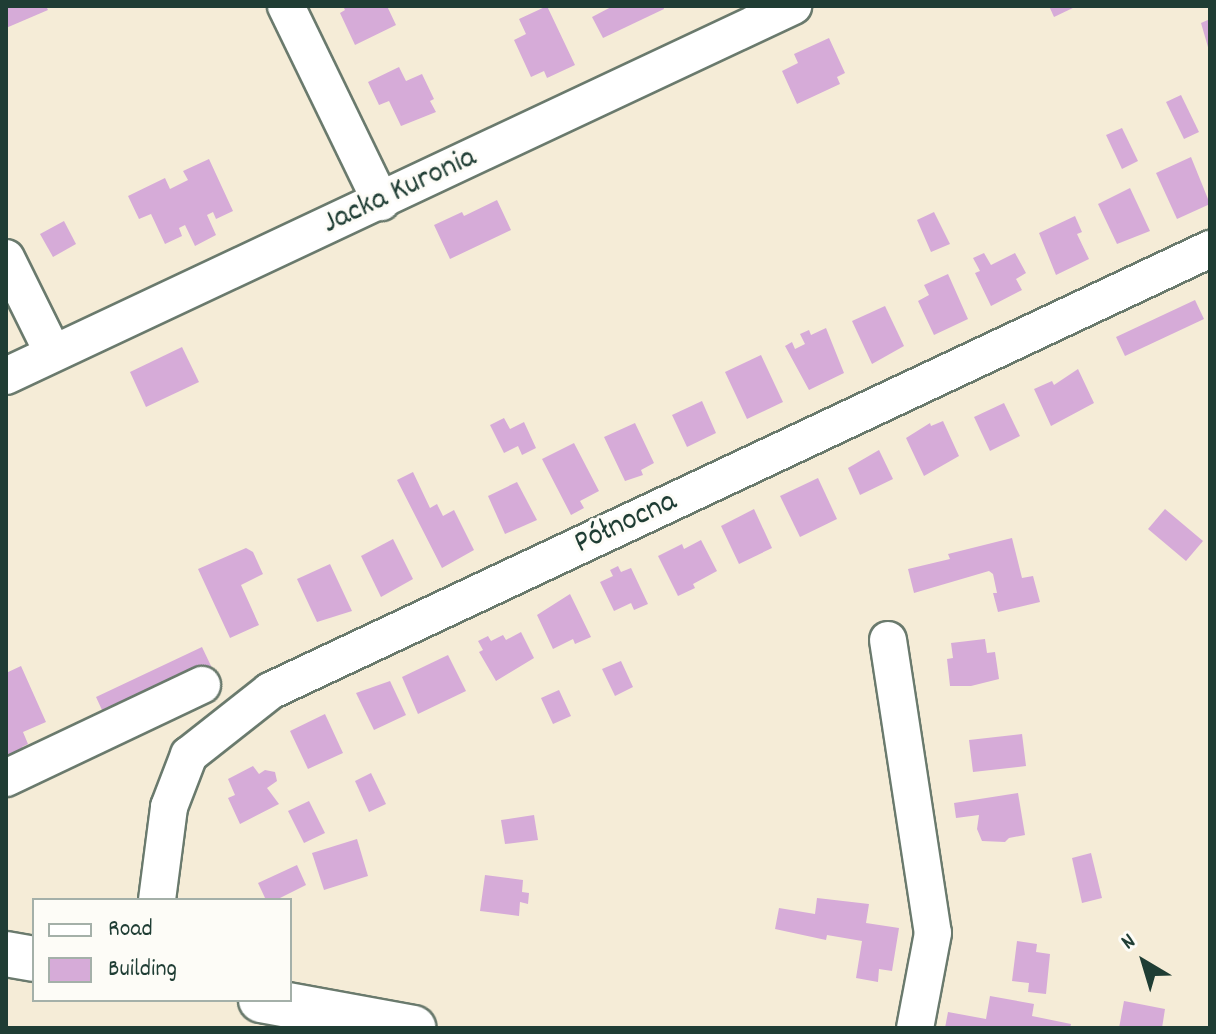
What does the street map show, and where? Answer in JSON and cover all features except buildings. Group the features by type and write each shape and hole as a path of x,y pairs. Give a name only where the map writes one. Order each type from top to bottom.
{"main road":[{"path":"6,954 32,959"},
{"path":"272,1002 413,1028"}],"street":[{"path":"286,6 381,202"},
{"name":"Jacka Kuronia","path":"6,376 381,202 734,19 793,6"},
{"name":"Północna","path":"157,898 169,807 189,755 270,691 1210,249"},
{"path":"6,258 53,353"},
{"path":"888,640 933,933 915,1028"},
{"path":"6,778 202,685"}]}
